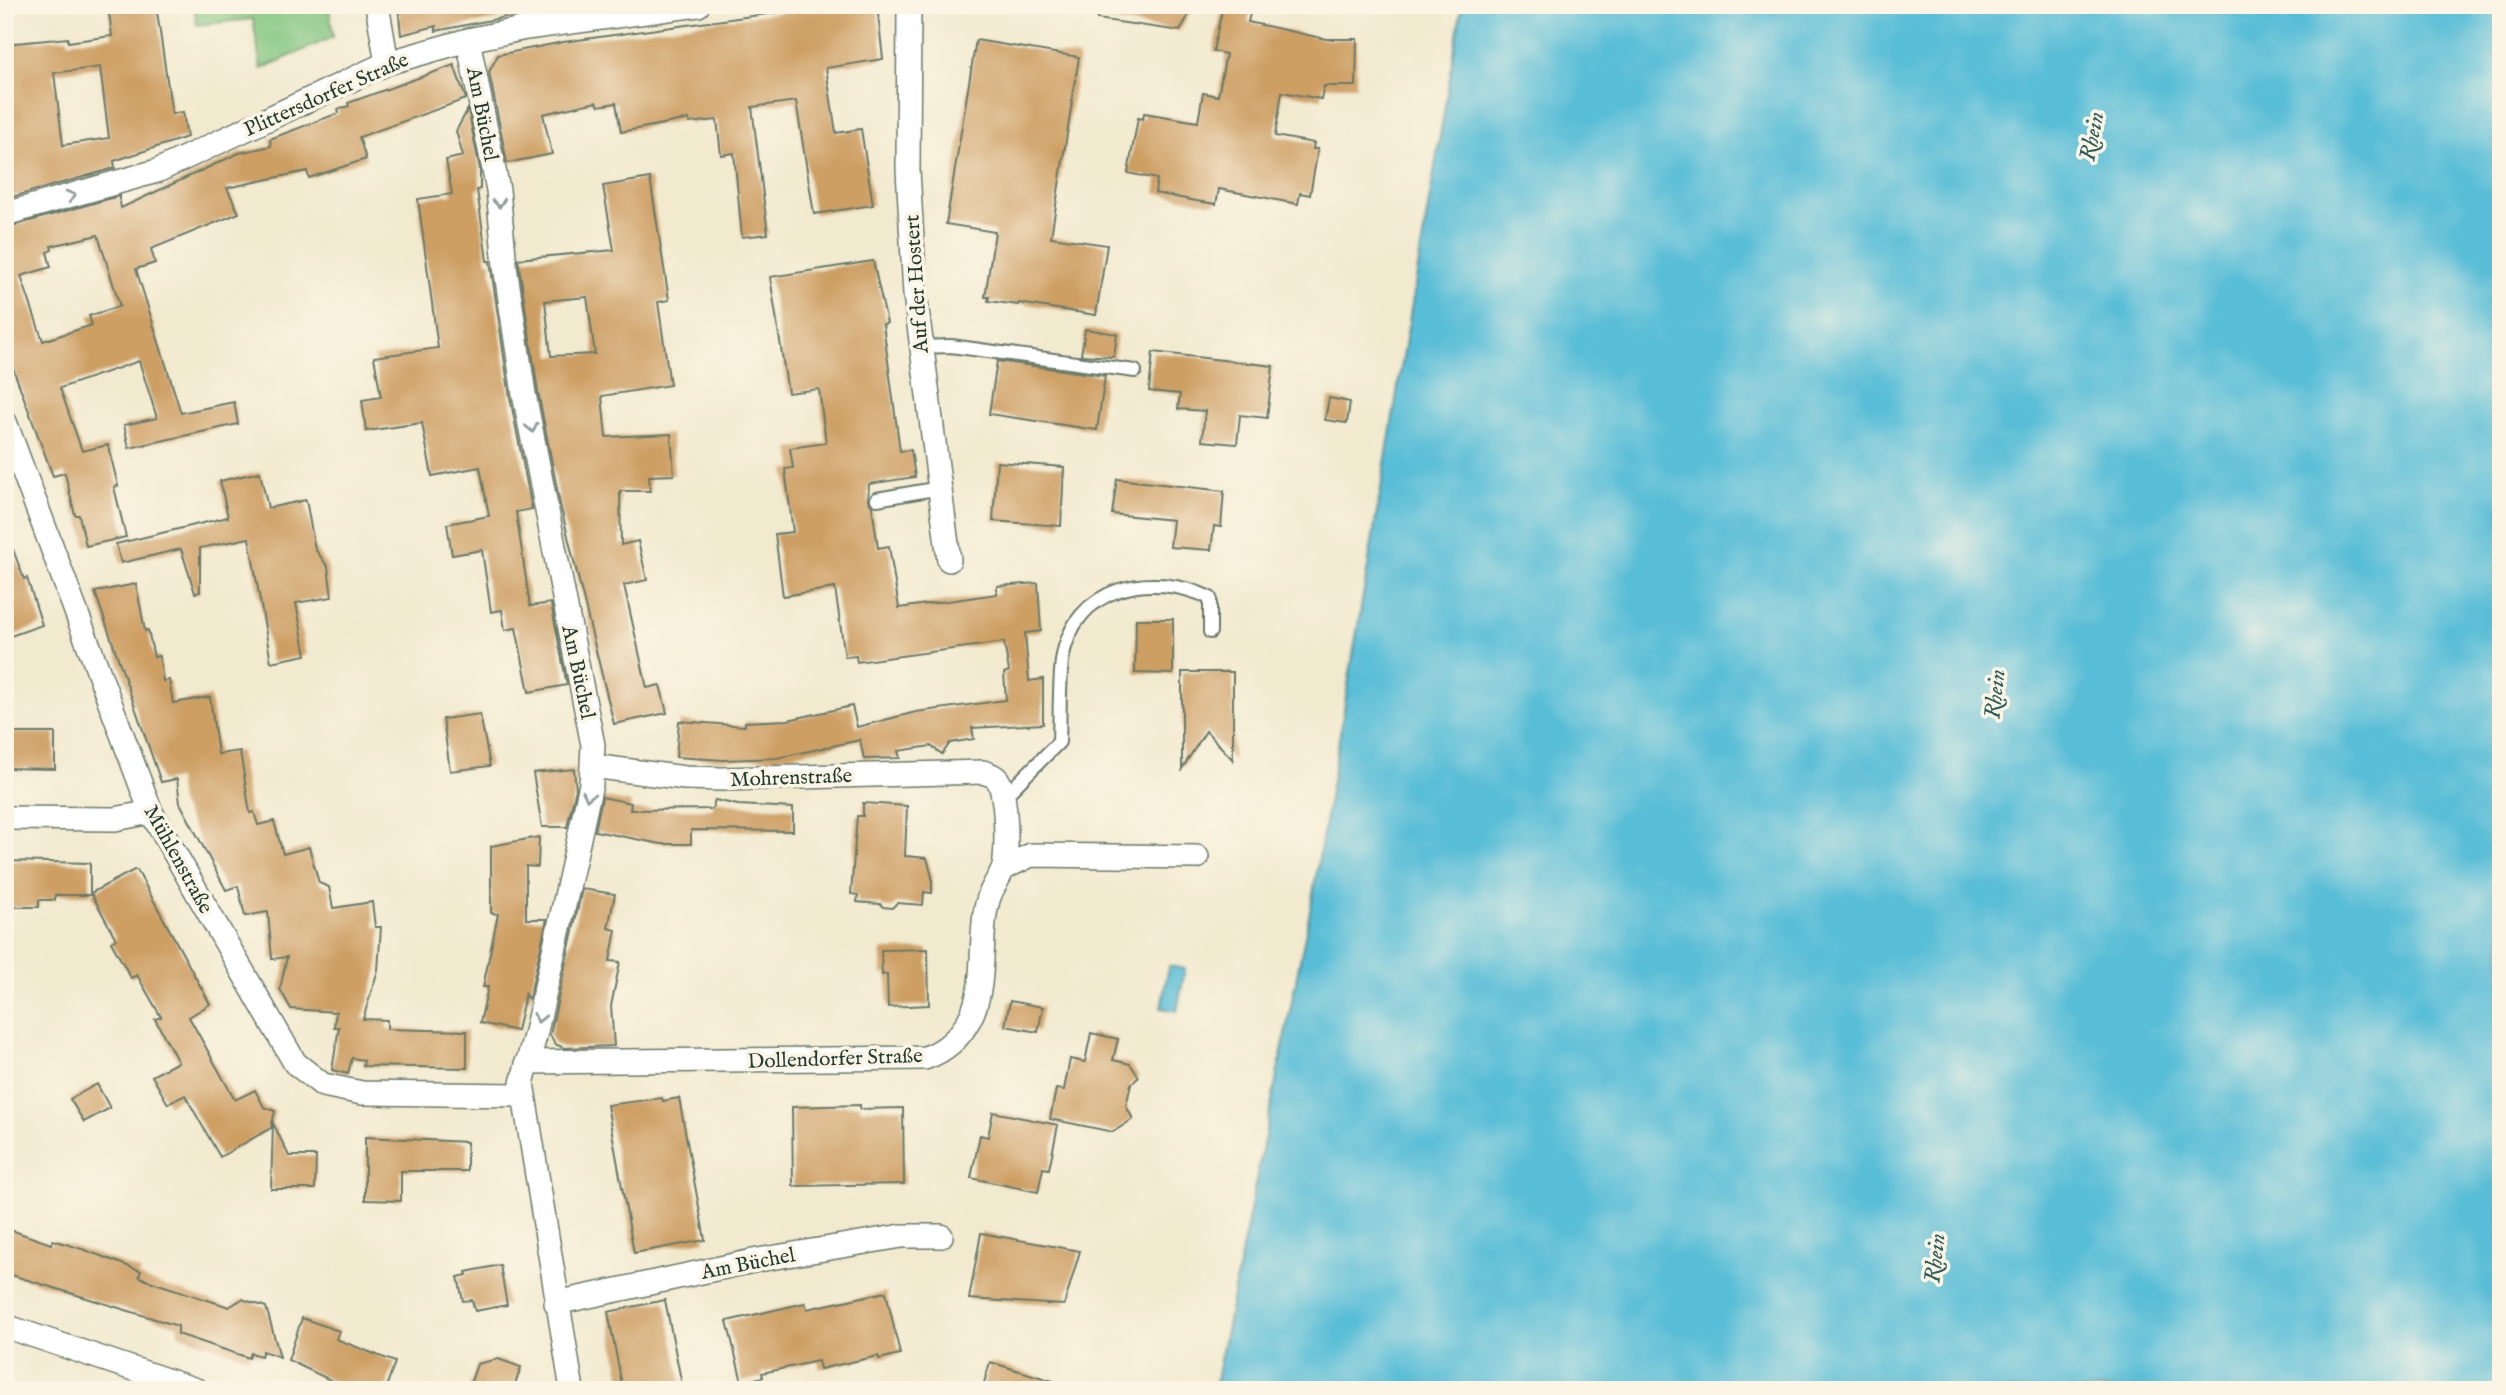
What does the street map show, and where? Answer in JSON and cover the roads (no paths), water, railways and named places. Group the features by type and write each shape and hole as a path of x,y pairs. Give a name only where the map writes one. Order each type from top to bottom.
{"street":[{"path":"377,5 387,63"},
{"name":"Plittersdorfer Straße","path":"5,214 157,170 387,63 468,40 526,28 698,5"},
{"name":"Auf der Hostert","path":"909,5 908,170 920,347 949,560"},
{"name":"Am Büchel","path":"468,40 498,190 522,381 558,576 590,724 592,766 522,1095 572,1390"},
{"name":"Mühlenstraße","path":"5,422 151,812 286,1050 313,1080 334,1088 362,1093 522,1095"},
{"name":"Mohrenstraße","path":"592,766 685,778 722,779 983,772 997,779 1005,796"},
{"name":"Dollendorfer Straße","path":"527,1062 912,1059 937,1054 955,1040 974,1009 988,896 1004,867 1005,796"},
{"path":"5,818 115,819 151,812"},
{"path":"1004,867 1031,855 1197,857"},
{"name":"Am Büchel","path":"556,1303 771,1258 902,1236 941,1236"},
{"path":"5,1326 196,1390"}],"lane":[{"path":"920,347 951,345 1135,370"},
{"path":"877,499 940,488"},
{"path":"1005,796 1059,742 1063,659 1071,633 1086,610 1113,591 1147,583 1187,587 1210,598 1210,632"}],"water":[{"name":"Rhein","path":"1462,5 2501,5 2501,1390 1214,1390 1311,906"},
{"path":"1169,966 1185,969 1177,1011 1161,1008"}]}
